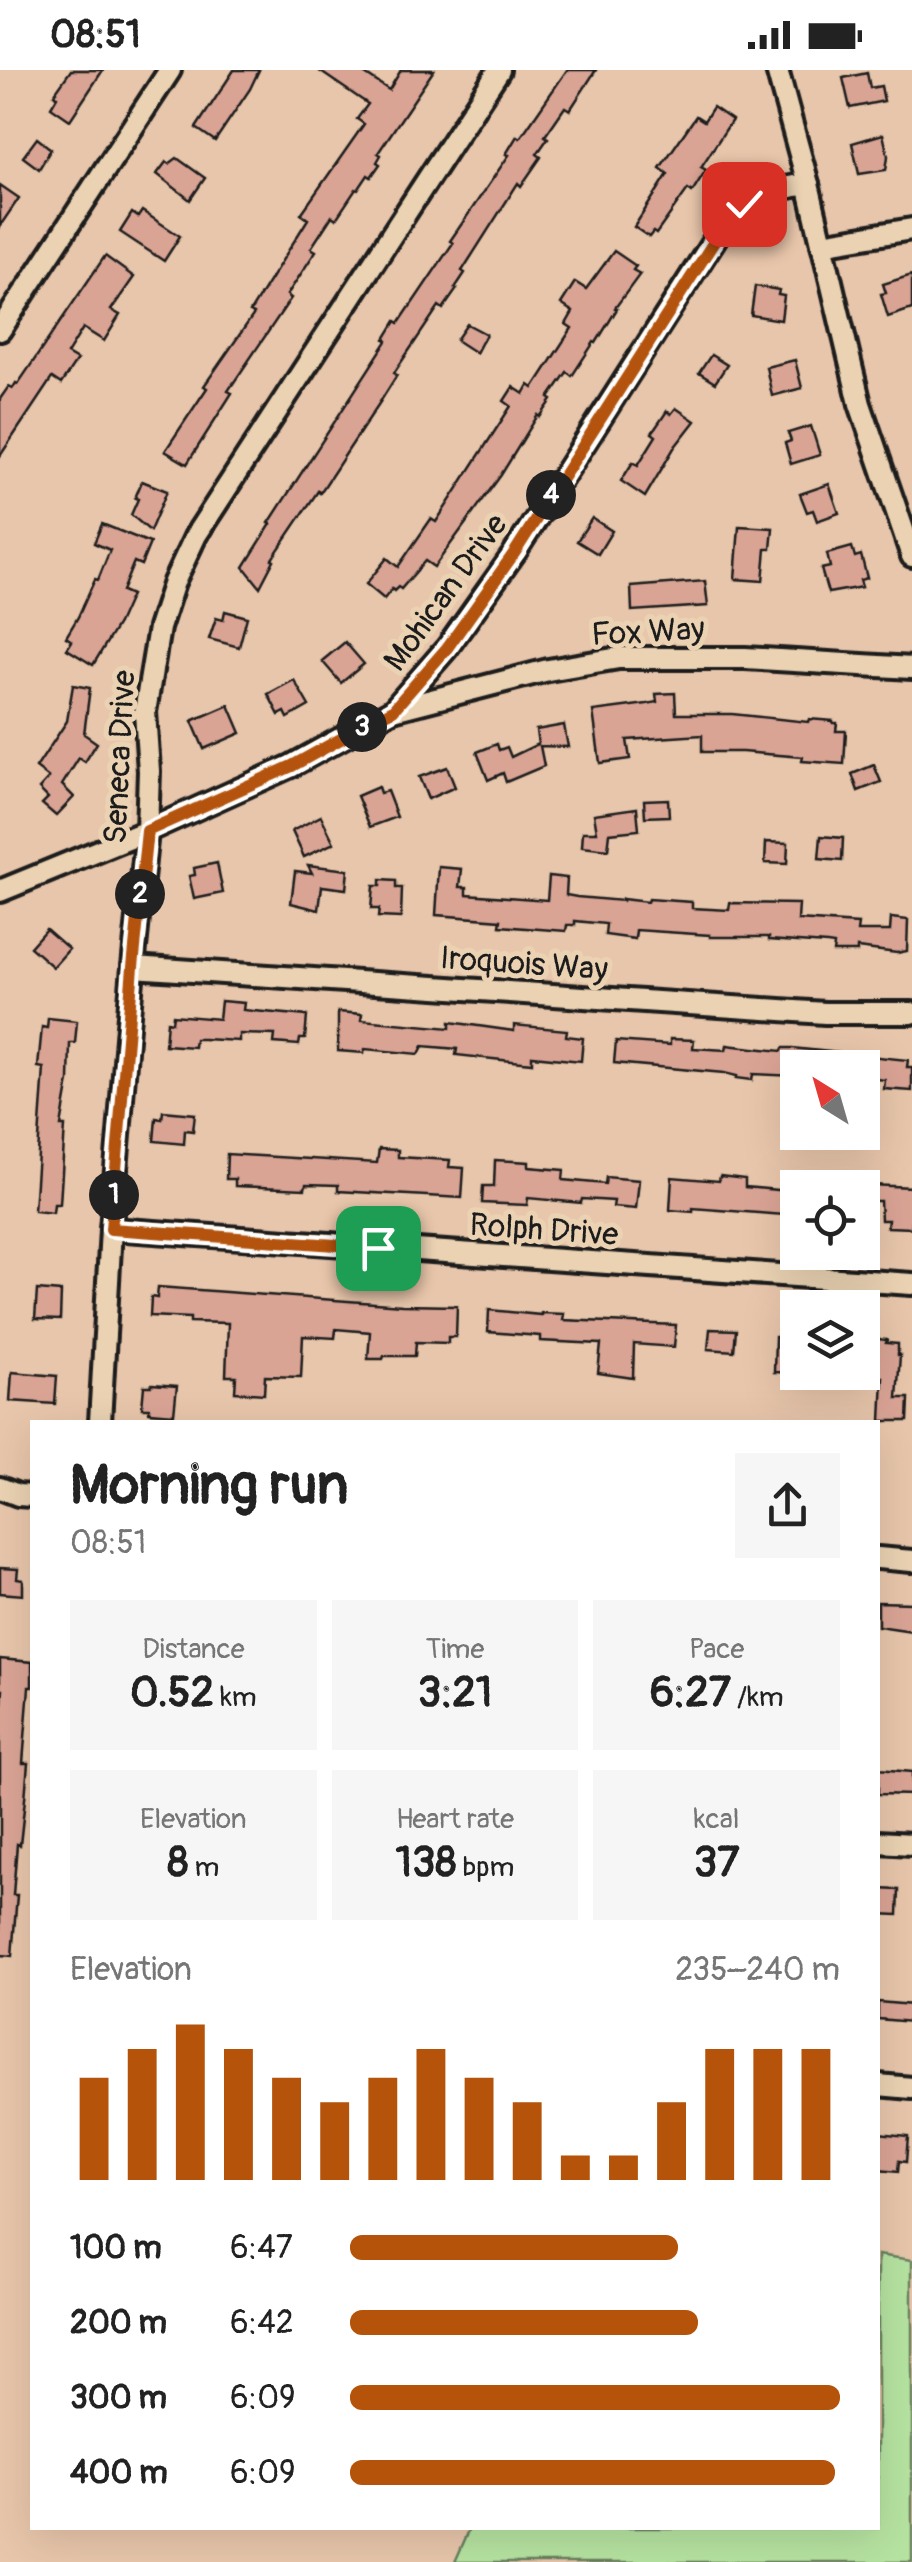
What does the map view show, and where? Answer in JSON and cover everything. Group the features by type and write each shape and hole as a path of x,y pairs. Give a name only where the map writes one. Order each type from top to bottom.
{"street":[{"path":"0,330 170,70"},
{"name":"Seneca Drive","path":"100,1420 111,1229 147,831 145,712 158,628 174,582 206,520 499,70"},
{"path":"777,70 860,404 912,556"},
{"name":"Mohican Drive","path":"0,890 147,831 292,766 393,710 447,648 515,552 728,220 744,204 772,189 808,184"},
{"path":"822,244 912,229"},
{"name":"Fox Way","path":"393,710 548,670 619,658 744,658 912,668"},
{"name":"Iroquois Way","path":"133,967 767,1010 912,1013"},
{"name":"Rolph Drive","path":"111,1229 912,1284"},
{"path":"0,1488 30,1496"},
{"path":"880,1558 912,1560"},
{"path":"880,1842 912,1844"},
{"path":"880,2086 912,2088"}],"green space":[{"path":"880,2255 912,2260 912,2562 455,2562 469,2530 880,2530"}],"building":[{"path":"71,70 103,70 70,120 51,107 57,97 54,94"},
{"path":"234,70 259,70 215,141 196,128"},
{"path":"318,70 359,70 389,90 401,70 434,70 378,153 380,164 356,189 336,219 332,216 311,248 316,251 287,295 291,298 228,391 232,393 187,464 165,451 254,314 250,312 308,219 301,214 364,124 357,119 368,104"},
{"path":"567,70 596,70 570,110 565,107 545,136 548,138 537,154 541,157 521,186 518,183 462,271 465,273 457,289 443,309 439,306 320,493 272,559 260,587 244,567 269,523 387,341 396,321 399,323 453,243 450,241 509,155 506,154 517,136 520,138"},
{"path":"867,73 870,88 881,86 884,101 850,108 843,78"},
{"path":"713,107 732,120 701,167 706,170 692,192 688,189 656,234 653,232 649,237 634,227 668,174 660,168 696,116 704,121"},
{"path":"883,134 888,156 886,170 859,174 852,143"},
{"path":"37,138 51,149 39,169 23,157"},
{"path":"177,158 205,178 190,200 157,174 166,162"},
{"path":"0,185 19,198 0,226"},
{"path":"142,211 180,236 164,261 120,232 132,213 138,217"},
{"path":"614,251 636,266 633,270 640,274 596,343 572,376 567,372 501,475 434,567 425,561 401,589 392,589 384,599 366,584 387,558 398,567 431,519 436,522 511,406 504,401 513,387 524,394 529,385 533,388 572,328 566,324 573,312 561,304 575,282 586,289"},
{"path":"105,256 134,277 111,310 120,315 104,341 83,328 67,354 77,360 61,384 52,378 0,456 0,399 9,386 18,384"},
{"path":"912,275 912,309 888,317 881,294 886,293 883,284"},
{"path":"755,286 779,290 778,295 784,296 781,320 751,315"},
{"path":"467,324 486,334 476,353 456,340"},
{"path":"711,355 727,365 715,383 699,373"},
{"path":"795,360 802,388 772,396 766,367"},
{"path":"676,408 695,421 645,497 621,481 633,462 638,465 667,411 671,414"},
{"path":"811,426 820,455 791,464 785,443 791,441 788,433"},
{"path":"142,481 167,491 150,531 131,515"},
{"path":"829,484 839,513 817,521 813,510 807,512 800,494"},
{"path":"592,518 612,531 598,554 577,541"},
{"path":"102,524 150,543 141,565 134,562 122,591 131,595 93,665 67,649 72,641 66,637 110,550 94,543"},
{"path":"739,526 773,528 763,581 735,579"},
{"path":"852,547 855,557 861,555 867,578 860,580 862,587 828,593 821,569 830,567 827,554"},
{"path":"705,581 708,606 632,611 631,587"},
{"path":"225,611 247,617 239,647 209,639 216,618 223,620"},
{"path":"345,642 364,664 341,683 322,661"},
{"path":"294,680 309,706 288,718 285,712 279,715 268,694"},
{"path":"73,685 90,688 84,734 97,743 85,762 79,758 62,785 74,797 56,816 42,804 48,798 39,789 49,778 36,768 67,721"},
{"path":"675,693 676,714 833,721 837,723 836,731 846,731 844,764 802,761 803,757 702,752 702,735 627,740 630,759 600,763 593,711 657,702 656,694"},
{"path":"229,705 241,733 204,749 192,721"},
{"path":"564,725 568,747 540,746 544,766 506,782 503,773 488,780 477,752 497,744 499,750 507,747 511,757 538,744 536,730"},
{"path":"874,765 881,782 858,791 852,774"},
{"path":"447,767 455,787 428,799 419,777"},
{"path":"378,787 380,793 387,791 397,817 370,827 357,796"},
{"path":"668,799 669,816 645,817 644,800"},
{"path":"637,808 639,830 610,833 608,850 582,847 583,832 597,832 594,814"},
{"path":"321,816 334,843 304,857 292,831"},
{"path":"821,836 843,838 842,861 819,859"},
{"path":"766,842 788,843 787,864 765,863"},
{"path":"217,863 223,893 194,899 189,876 195,875 194,868"},
{"path":"308,865 348,870 346,889 322,886 319,910 291,903 295,871 312,873"},
{"path":"439,867 462,869 460,887 467,887 467,894 547,900 549,876 567,878 566,895 577,897 692,902 692,908 729,910 730,903 799,904 798,920 858,924 857,931 890,931 891,918 908,920 907,951 857,948 857,952 833,952 834,945 769,937 710,937 636,930 635,939 605,935 606,924 575,921 575,925 567,925 566,931 500,926 501,920 436,915"},
{"path":"380,880 396,881 396,888 402,888 401,918 378,917 379,909 371,909 373,886 380,886"},
{"path":"46,929 69,949 53,967 30,947"},
{"path":"221,1001 244,1003 243,1010 307,1016 305,1039 300,1039 299,1045 274,1043 275,1035 239,1034 239,1041 195,1039 194,1047 165,1045 167,1021 172,1022 173,1015 219,1019"},
{"path":"338,1012 362,1014 361,1020 450,1028 450,1022 514,1031 514,1025 567,1030 566,1036 583,1038 581,1061 532,1056 532,1063 456,1055 457,1049 423,1046 419,1054 338,1051"},
{"path":"48,1018 77,1021 75,1043 70,1043 69,1081 61,1126 65,1126 60,1204 54,1204 53,1213 34,1211 44,1068 38,1067 42,1027 47,1028"},
{"path":"670,1039 694,1040 693,1048 726,1050 727,1045 780,1051 780,1075 753,1074 752,1080 724,1073 614,1063 616,1041 670,1045"},
{"path":"880,1057 908,1060 907,1067 912,1067 912,1091 884,1089 885,1080 880,1079"},
{"path":"163,1111 195,1114 193,1131 185,1130 184,1144 154,1141 156,1118 162,1119"},
{"path":"379,1149 398,1150 398,1157 450,1160 449,1167 464,1168 462,1198 338,1191 338,1185 306,1184 305,1189 235,1186 235,1179 226,1179 227,1154 377,1163"},
{"path":"495,1160 564,1170 563,1180 605,1184 606,1177 639,1180 636,1209 613,1207 614,1201 582,1199 581,1203 528,1198 527,1205 482,1203 483,1186 494,1186"},
{"path":"720,1176 745,1179 745,1187 780,1190 780,1215 670,1210 672,1177 719,1181"},
{"path":"880,1185 912,1187 912,1228 887,1227 888,1220 881,1220"},
{"path":"158,1287 457,1306 456,1337 448,1337 448,1343 416,1342 415,1356 368,1359 370,1332 336,1329 335,1338 303,1336 301,1377 265,1376 264,1394 235,1392 236,1376 226,1376 228,1323 150,1316 151,1297 157,1298"},
{"path":"37,1290 61,1292 60,1320 35,1319"},
{"path":"489,1310 564,1314 563,1320 676,1325 674,1347 634,1344 633,1378 598,1373 601,1344 540,1341 540,1336 488,1332"},
{"path":"710,1329 736,1330 734,1351 708,1349"},
{"path":"775,1337 780,1337 780,1372 774,1372"},
{"path":"880,1339 898,1344 897,1398 909,1398 908,1421 881,1421"},
{"path":"12,1372 57,1376 55,1404 10,1401"},
{"path":"144,1386 177,1386 174,1414 142,1408"},
{"path":"0,1568 18,1569 23,1595 0,1593"},
{"path":"880,1602 912,1603 912,1631 880,1626"},
{"path":"0,1659 30,1662 23,1763 28,1763 20,1845 17,1844 12,1956 0,1955"},
{"path":"880,1769 912,1772 912,1795 880,1794"},
{"path":"880,1889 899,1890 898,1915 880,1914"},
{"path":"880,2002 912,2005 912,2022 880,2019"},
{"path":"880,2133 908,2136 906,2162 899,2161 898,2172 880,2170"}],"route":[{"path":"378,1248 111,1229 147,831 292,766 393,710 447,648 515,552 728,220 744,204"}]}
